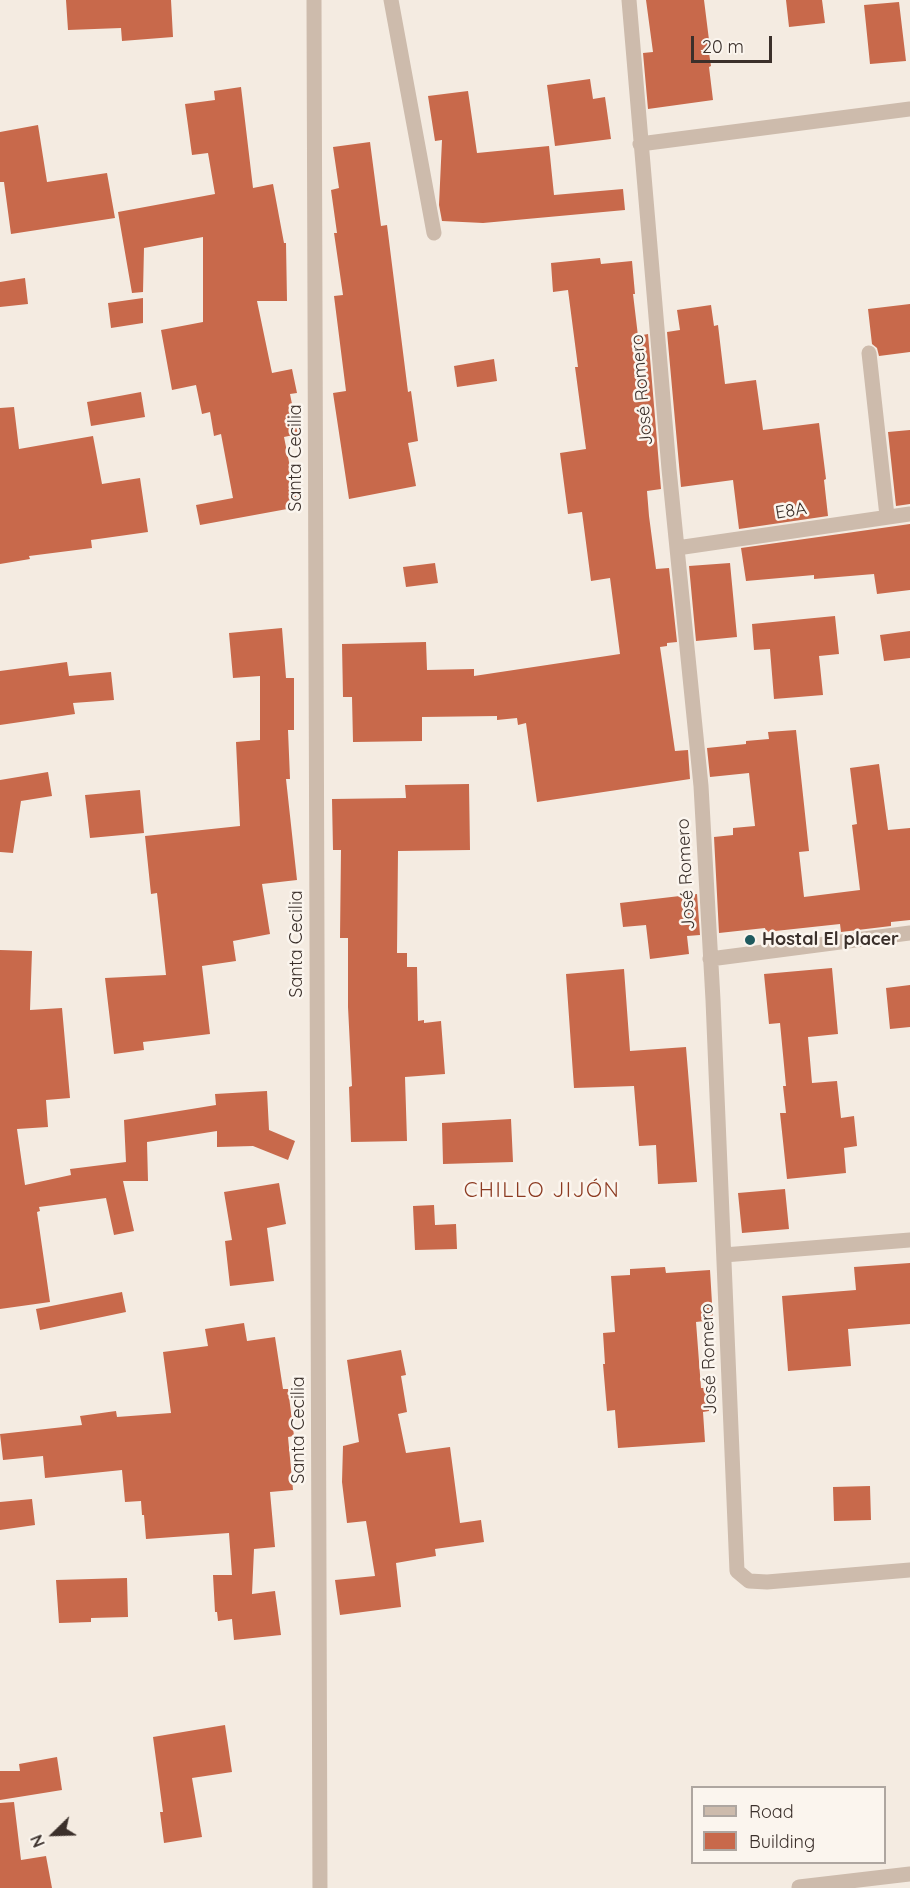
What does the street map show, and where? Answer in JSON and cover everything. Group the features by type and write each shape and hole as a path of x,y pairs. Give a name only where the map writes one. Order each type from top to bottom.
{"street":[{"name":"Santa Cecilia","path":"314,0 320,1888"},
{"path":"391,0 434,233"},
{"name":"José Romero","path":"629,0 677,548 701,786 737,1571 749,1581 766,1582 910,1570"},
{"path":"640,144 910,109"},
{"path":"869,353 887,516"},
{"name":"E8A","path":"677,548 910,514"},
{"path":"710,959 910,933"},
{"path":"724,1255 910,1240"},
{"path":"799,1887 910,1874"}],"building":[{"path":"66,0 171,0 173,37 122,41 121,28 68,30"},
{"path":"646,0 704,0 713,100 648,109 643,53 653,52"},
{"path":"786,0 822,0 825,23 789,27"},
{"path":"899,2 906,61 870,64 864,5"},
{"path":"590,79 593,99 605,97 611,139 555,146 547,85"},
{"path":"241,87 253,188 273,184 284,243 286,243 287,301 257,301 272,373 292,369 297,393 290,394 298,434 284,437 298,507 200,525 196,505 233,498 221,434 214,436 210,412 202,414 196,385 172,390 161,330 203,322 203,237 144,248 143,292 132,293 118,212 215,194 208,153 192,155 185,104 215,100 214,91"},
{"path":"468,91 477,153 549,146 554,195 623,189 625,210 483,223 442,221 439,205 442,140 435,141 428,96"},
{"path":"38,125 47,182 107,173 115,218 11,234 4,182 0,182 0,132"},
{"path":"370,142 381,226 387,225 408,392 411,391 418,441 408,443 416,486 349,499 333,393 346,391 334,296 343,295 334,233 337,233 331,190 339,188 333,147"},
{"path":"600,258 601,264 632,261 638,336 648,334 661,489 647,491 649,516 656,569 669,568 677,642 667,643 667,646 660,647 675,751 688,750 690,779 537,802 526,723 518,725 517,718 497,720 497,716 422,717 422,741 353,742 352,697 343,697 342,644 426,642 427,670 474,669 474,676 620,654 610,578 591,581 582,512 568,514 560,453 586,449 568,290 553,292 551,263"},
{"path":"25,278 28,304 0,307 0,282"},
{"path":"143,298 143,323 111,328 108,303"},
{"path":"910,304 910,352 879,356 877,348 872,344 868,309"},
{"path":"711,305 714,326 718,325 725,384 756,380 763,430 819,423 828,516 739,529 733,480 681,487 667,332 680,330 677,310"},
{"path":"494,359 497,381 457,387 454,366"},
{"path":"141,392 145,417 91,426 87,402"},
{"path":"14,407 19,449 93,436 102,484 140,478 148,532 91,540 92,548 29,556 30,559 0,564 0,408"},
{"path":"910,430 910,504 896,506 888,432"},
{"path":"910,524 910,590 877,594 874,574 814,579 814,575 746,581 741,548"},
{"path":"435,563 438,583 406,587 403,567"},
{"path":"730,563 737,637 696,641 689,566"},
{"path":"835,616 839,654 819,656 823,695 774,699 770,649 754,650 752,624"},
{"path":"282,628 286,678 294,678 294,730 288,730 290,779 286,779 297,880 262,884 270,934 233,941 236,961 202,966 210,1034 143,1042 144,1050 114,1054 105,978 166,975 157,893 151,894 145,836 240,826 236,742 260,740 260,676 233,678 229,633"},
{"path":"910,631 910,658 884,661 880,635"},
{"path":"67,662 69,676 111,672 114,700 73,703 75,714 0,725 0,671"},
{"path":"796,730 809,851 799,852 804,897 860,890 852,825 857,824 850,768 879,764 888,830 910,828 910,920 891,922 891,926 841,932 840,924 766,932 765,928 719,933 714,837 733,835 733,828 755,826 749,773 710,777 707,748 746,744 746,741 769,739 768,732"},
{"path":"48,772 52,796 21,801 13,853 0,852 0,780"},
{"path":"469,784 470,850 398,851 397,953 407,953 407,967 417,967 418,1021 424,1020 424,1023 441,1021 445,1074 405,1077 407,1141 351,1142 349,1087 352,1086 348,1007 348,938 340,938 341,850 333,850 332,799 406,798 405,785"},
{"path":"140,790 144,833 90,838 85,795"},
{"path":"697,894 700,935 687,936 689,954 650,959 646,925 623,927 620,903"},
{"path":"0,950 32,951 30,1010 62,1008 70,1098 46,1100 48,1127 17,1129 25,1185 71,1175 70,1169 126,1162 124,1120 216,1105 215,1094 267,1091 269,1130 295,1141 288,1160 253,1146 217,1147 217,1131 147,1142 148,1181 123,1181 134,1231 114,1235 106,1198 39,1207 40,1211 37,1212 50,1302 0,1309"},
{"path":"832,968 838,1034 808,1037 812,1083 837,1081 841,1118 854,1116 857,1146 844,1148 846,1173 787,1179 780,1113 786,1113 783,1086 786,1086 780,1023 769,1024 764,974"},
{"path":"624,969 630,1051 686,1047 697,1182 658,1184 656,1145 639,1146 634,1086 574,1088 566,974"},
{"path":"910,985 910,1027 890,1029 886,988"},
{"path":"511,1119 513,1162 443,1164 442,1123"},
{"path":"279,1183 286,1224 267,1228 274,1281 230,1286 225,1241 232,1240 224,1192"},
{"path":"785,1189 789,1229 742,1233 738,1193"},
{"path":"434,1205 435,1225 456,1224 457,1249 415,1250 413,1206"},
{"path":"910,1263 910,1324 848,1329 851,1366 788,1371 782,1296 856,1290 854,1267"},
{"path":"665,1267 666,1273 710,1270 713,1320 696,1322 701,1388 707,1388 709,1411 703,1412 705,1442 618,1448 615,1410 607,1411 603,1364 605,1364 603,1333 615,1332 611,1276 630,1275 630,1269"},
{"path":"122,1292 126,1312 40,1330 36,1309"},
{"path":"244,1323 247,1341 275,1337 283,1389 288,1389 294,1436 288,1437 293,1490 270,1492 275,1547 254,1549 252,1594 275,1591 281,1635 234,1640 232,1619 218,1621 217,1612 215,1612 213,1575 232,1575 229,1533 146,1539 141,1501 125,1502 122,1470 45,1478 43,1456 3,1460 0,1434 82,1425 80,1416 116,1411 117,1417 171,1413 163,1352 208,1346 205,1329"},
{"path":"401,1350 406,1375 401,1376 407,1412 398,1414 406,1453 450,1447 460,1523 481,1520 484,1542 435,1549 436,1556 396,1563 401,1607 340,1615 335,1580 375,1576 366,1521 347,1523 342,1482 343,1446 359,1442 347,1360"},
{"path":"870,1486 871,1520 834,1521 833,1487"},
{"path":"32,1499 35,1525 0,1530 0,1502"},
{"path":"127,1578 128,1617 91,1618 91,1622 59,1623 56,1580"},
{"path":"225,1725 232,1772 192,1778 202,1837 164,1843 160,1812 163,1812 153,1737"},
{"path":"57,1757 62,1790 0,1800 0,1771 20,1771 19,1764"},
{"path":"14,1802 21,1860 46,1856 52,1888 0,1888 0,1803"}],"place":[{"name":"Hostal El placer","path":"750,940"}],"district":[{"name":"CHILLO JIJÓN","path":"542,1191"}]}
